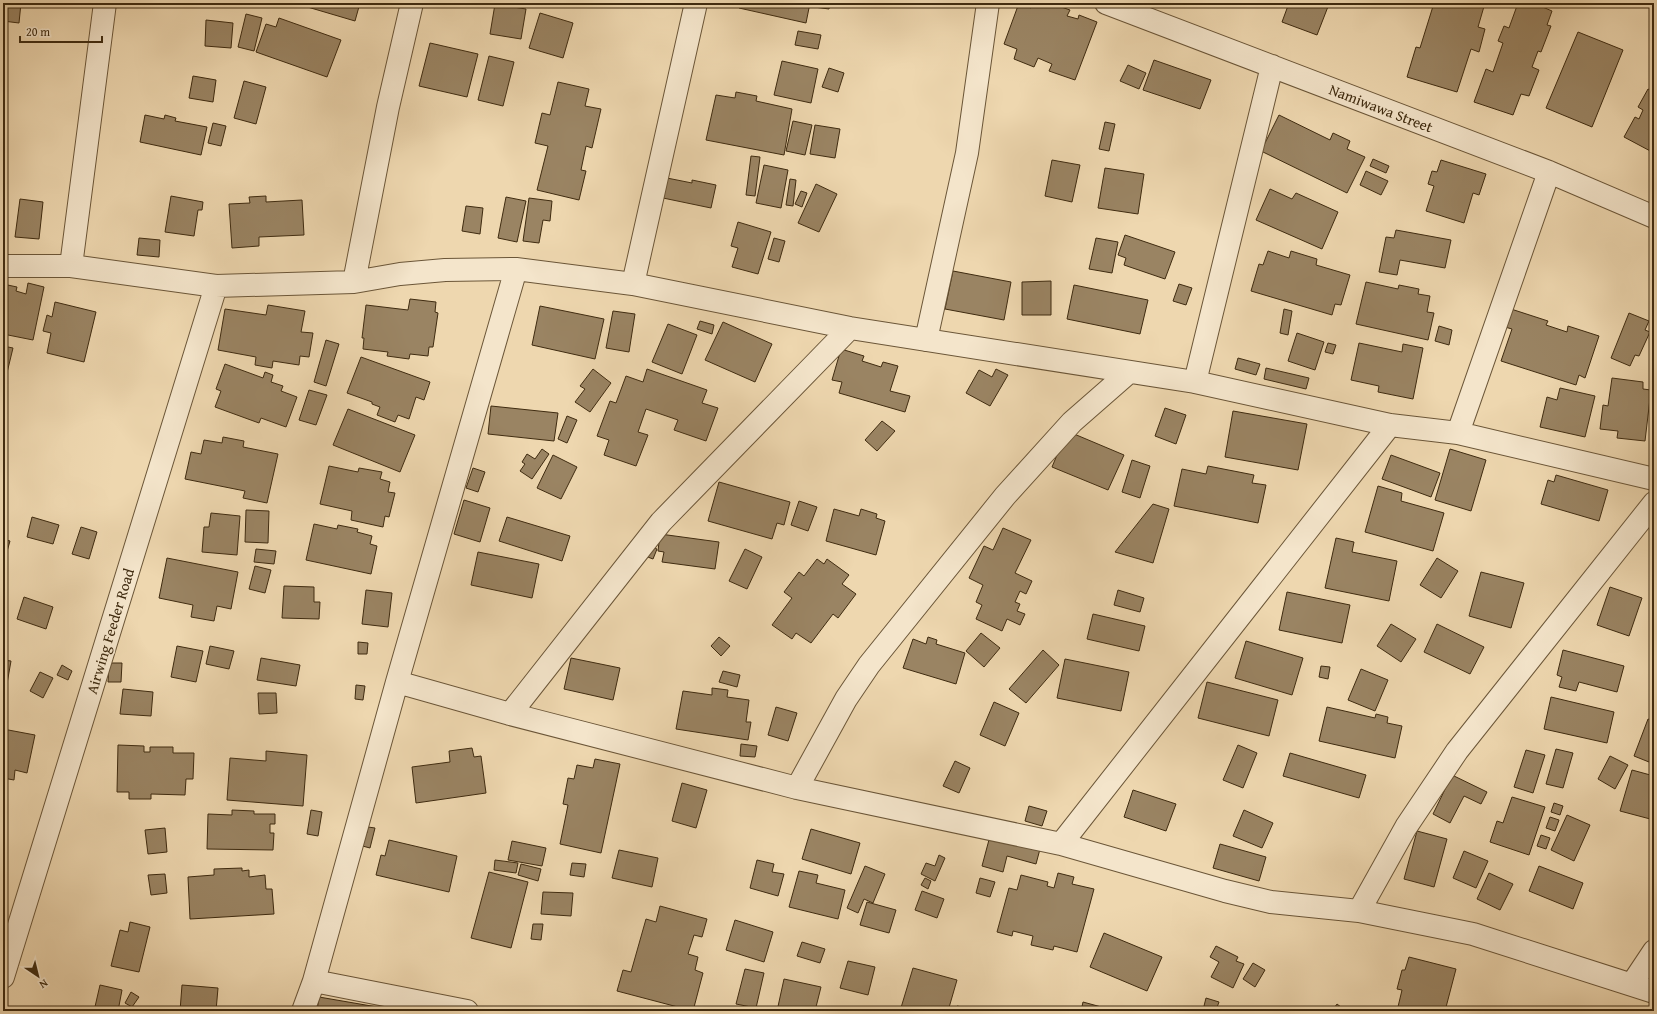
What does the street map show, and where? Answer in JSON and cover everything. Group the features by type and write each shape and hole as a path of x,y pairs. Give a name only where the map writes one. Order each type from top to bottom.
{"street":[{"path":"71,266 105,3"},
{"path":"354,282 388,107 412,3"},
{"path":"633,284 696,3"},
{"path":"926,340 967,153 988,3"},
{"name":"Namiwawa Street","path":"1106,3 1549,172 1654,217"},
{"path":"1195,382 1272,66"},
{"path":"1458,433 1549,172"},
{"path":"3,266 71,266 216,286 354,282 400,274 444,270 516,269 633,284 850,328 1195,382 1390,425 1458,433 1654,479"},
{"path":"303,1011 314,981 397,682 516,269"},
{"name":"Airwing Feeder Road","path":"3,977 216,286"},
{"path":"510,714 661,522 850,328"},
{"path":"797,788 846,699 869,665 1005,496 1072,422 1128,372"},
{"path":"1061,844 1390,425"},
{"path":"1360,911 1406,827 1457,751 1654,503"},
{"path":"397,682 510,714 797,788 1061,844 1225,891 1263,900 1360,911 1472,934 1654,992"},
{"path":"1632,984 1654,951"},
{"path":"314,981 467,1011"}],"building":[{"path":"3,3 21,3 19,23 3,21"},
{"path":"294,3 360,3 355,21"},
{"path":"629,3 648,3 647,7"},
{"path":"740,3 810,3 806,23 739,8"},
{"path":"814,3 830,3 829,9 814,7"},
{"path":"1019,3 1031,8 1033,3 1050,3 1070,10 1067,16 1078,19 1079,15 1097,22 1075,80 1049,71 1052,64 1038,58 1034,67 1014,59 1017,49 1004,44"},
{"path":"1241,3 1255,3 1253,7"},
{"path":"1289,3 1337,3 1336,6 1329,4 1317,35 1282,22"},
{"path":"1434,3 1485,3 1478,27 1485,29 1479,52 1471,49 1457,92 1407,77 1416,47 1420,48"},
{"path":"1518,3 1538,3 1538,5 1552,11 1547,25 1551,26 1541,52 1538,51 1532,67 1539,70 1529,96 1521,94 1513,115 1474,102 1486,69 1493,72 1503,43 1498,41 1504,26 1509,28"},
{"path":"495,4 526,9 521,39 490,34"},
{"path":"540,13 573,23 563,58 529,48"},
{"path":"246,14 262,18 254,51 238,47"},
{"path":"279,18 341,40 327,77 256,52 266,24 276,27"},
{"path":"206,20 233,23 231,48 205,46"},
{"path":"798,31 821,35 818,49 795,45"},
{"path":"1578,32 1623,50 1592,127 1546,108"},
{"path":"430,43 478,54 467,97 419,86"},
{"path":"489,56 514,62 503,106 478,100"},
{"path":"1154,60 1211,80 1200,109 1143,90"},
{"path":"782,61 818,69 811,103 774,95"},
{"path":"1128,65 1146,73 1139,89 1120,81"},
{"path":"829,68 844,73 838,92 822,87"},
{"path":"193,76 216,80 213,102 189,98"},
{"path":"244,81 266,87 256,124 234,118"},
{"path":"558,82 589,89 585,106 601,109 592,148 586,146 581,170 586,171 579,200 537,190 548,146 535,143 542,113 550,115"},
{"path":"1654,88 1654,153 1624,137 1635,117 1639,119 1643,110 1638,107 1648,89 1652,91"},
{"path":"736,92 757,96 756,101 792,109 784,155 706,140 716,95 735,98"},
{"path":"145,115 164,119 165,115 176,118 175,121 207,127 201,155 140,142"},
{"path":"1279,115 1330,140 1333,133 1350,141 1347,149 1365,157 1347,193 1261,151"},
{"path":"793,121 812,125 805,155 786,151"},
{"path":"1105,122 1115,124 1109,151 1099,149"},
{"path":"213,123 226,126 221,146 208,143"},
{"path":"815,125 840,129 835,158 810,154"},
{"path":"751,156 760,157 755,196 746,195"},
{"path":"1373,159 1389,166 1386,173 1370,166"},
{"path":"1052,160 1080,165 1072,202 1045,196"},
{"path":"1441,160 1486,174 1479,195 1473,193 1464,223 1426,211 1434,186 1428,184 1432,171 1437,172"},
{"path":"764,165 788,170 781,208 756,203"},
{"path":"1105,168 1144,174 1138,214 1098,208"},
{"path":"1366,171 1388,181 1381,195 1360,185"},
{"path":"667,178 692,183 692,180 716,185 711,208 663,198"},
{"path":"790,179 796,180 793,206 786,205"},
{"path":"816,184 837,194 819,232 798,223"},
{"path":"1270,189 1292,199 1296,193 1338,212 1322,249 1256,220"},
{"path":"801,191 807,193 802,207 795,204"},
{"path":"171,196 203,202 202,210 198,210 194,236 165,232"},
{"path":"266,196 266,202 302,200 304,235 259,237 259,246 232,248 229,204 250,203 249,197"},
{"path":"506,197 526,201 517,242 498,238"},
{"path":"529,198 552,201 550,221 543,220 539,243 523,241"},
{"path":"20,199 43,202 39,239 15,237"},
{"path":"466,206 483,208 480,234 462,231"},
{"path":"738,222 771,232 758,274 732,267 738,248 731,246"},
{"path":"1396,230 1451,240 1445,268 1400,260 1397,275 1379,272 1386,237 1394,238"},
{"path":"1125,235 1175,252 1165,279 1124,265 1126,258 1118,255"},
{"path":"139,238 160,240 159,257 137,255"},
{"path":"774,238 785,241 779,262 768,259"},
{"path":"1096,238 1118,242 1112,273 1089,269"},
{"path":"1268,251 1289,258 1291,251 1317,259 1316,265 1350,275 1341,305 1335,304 1332,315 1251,291 1259,264 1263,265"},
{"path":"953,271 1011,282 1004,320 945,309"},
{"path":"1051,281 1051,315 1022,315 1022,282"},
{"path":"1366,282 1398,289 1399,285 1419,289 1418,294 1430,296 1427,312 1434,313 1428,340 1356,324"},
{"path":"28,283 44,287 33,340 3,334 3,284 17,287 16,291 26,294"},
{"path":"1179,284 1192,288 1186,305 1173,301"},
{"path":"1074,285 1148,300 1140,334 1067,319"},
{"path":"410,299 436,302 435,312 438,313 433,347 429,347 428,356 410,354 409,359 387,356 388,352 363,349 364,338 362,338 366,305 408,310"},
{"path":"55,302 96,312 84,362 47,353 51,333 43,331 47,315 52,317"},
{"path":"268,305 305,311 301,332 313,333 309,357 300,356 299,365 273,361 272,368 255,365 256,357 218,350 225,309 266,315"},
{"path":"540,306 604,319 595,359 532,345"},
{"path":"1284,309 1292,311 1288,335 1280,333"},
{"path":"1511,309 1548,321 1546,325 1567,332 1568,326 1599,336 1585,378 1579,375 1576,385 1501,361 1512,329 1505,327"},
{"path":"613,311 635,314 629,352 606,348"},
{"path":"1629,313 1649,321 1645,330 1650,332 1639,356 1635,355 1630,366 1611,358"},
{"path":"700,321 714,325 712,334 697,329"},
{"path":"723,322 772,344 755,382 705,360"},
{"path":"668,324 697,335 682,374 652,362"},
{"path":"1439,326 1452,330 1449,345 1435,341"},
{"path":"1297,333 1324,342 1315,370 1288,361"},
{"path":"326,340 339,344 326,386 314,382"},
{"path":"1328,343 1336,345 1333,354 1325,352"},
{"path":"1359,343 1402,352 1403,344 1423,348 1413,399 1378,392 1379,386 1351,380"},
{"path":"3,346 13,348 5,381 3,381"},
{"path":"841,349 864,356 862,361 881,367 883,362 898,366 890,391 910,396 905,412 839,393 842,382 832,380"},
{"path":"361,357 430,382 424,400 416,397 409,419 398,415 395,422 377,415 380,407 372,404 372,402 347,393"},
{"path":"1238,358 1260,364 1256,375 1235,369"},
{"path":"225,364 263,378 265,372 273,375 271,382 283,386 281,391 297,397 286,427 261,418 259,423 215,407 221,391 216,389"},
{"path":"1266,368 1309,378 1306,389 1264,379"},
{"path":"593,369 611,383 590,412 575,402 585,389 580,386"},
{"path":"647,369 707,390 702,403 718,408 706,441 674,430 678,420 646,409 638,432 648,435 636,466 604,455 609,440 597,436 610,401 616,403 626,376 643,382"},
{"path":"996,369 1008,375 990,406 966,393 979,370 992,377"},
{"path":"1612,378 1643,382 1643,389 1651,390 1645,441 1617,438 1618,431 1600,429 1603,405 1608,406"},
{"path":"1560,388 1595,396 1585,437 1540,427 1547,397 1557,400"},
{"path":"309,390 327,395 316,425 299,420"},
{"path":"491,406 558,413 554,441 488,434"},
{"path":"1165,408 1186,415 1176,444 1155,436"},
{"path":"348,409 415,435 400,472 333,445"},
{"path":"1233,411 1307,424 1298,470 1225,457"},
{"path":"567,416 577,420 567,443 558,439"},
{"path":"882,421 895,431 877,451 865,440"},
{"path":"1067,431 1124,455 1108,490 1052,467"},
{"path":"223,437 244,441 243,447 278,454 267,503 243,498 245,491 185,479 191,452 201,454 204,440 222,443"},
{"path":"542,449 549,454 532,479 520,471 525,464 522,462 527,454 535,459"},
{"path":"1450,449 1486,460 1471,511 1435,500"},
{"path":"553,455 577,467 561,499 537,488"},
{"path":"1391,455 1440,473 1431,497 1382,479"},
{"path":"1132,460 1150,466 1140,498 1122,492"},
{"path":"329,466 358,472 359,468 382,472 380,479 390,482 388,492 395,493 389,517 385,516 383,527 351,520 352,511 320,504"},
{"path":"1208,466 1254,475 1252,483 1266,485 1258,523 1174,506 1182,469 1206,474"},
{"path":"473,468 485,472 478,492 466,488"},
{"path":"1556,475 1608,490 1599,521 1541,504 1548,480 1554,482"},
{"path":"719,482 790,502 784,525 777,523 772,539 708,521"},
{"path":"1378,486 1402,493 1401,501 1444,513 1433,551 1365,532"},
{"path":"464,500 490,508 480,542 454,534"},
{"path":"799,501 817,507 808,531 791,525"},
{"path":"1153,504 1169,509 1153,563 1115,552"},
{"path":"834,509 859,516 861,509 877,514 876,518 885,521 876,555 826,541"},
{"path":"246,510 269,511 268,543 245,542"},
{"path":"211,513 240,516 237,555 202,552 204,527 209,527"},
{"path":"32,517 59,525 53,544 27,537"},
{"path":"507,517 570,536 562,561 499,541"},
{"path":"314,524 337,529 338,525 358,529 357,532 372,536 370,544 377,546 371,574 306,560"},
{"path":"81,527 97,532 89,559 72,554"},
{"path":"1003,528 1031,540 1015,573 1032,581 1026,594 1020,591 1015,602 1020,604 1017,611 1025,614 1020,625 1007,619 1002,631 976,619 982,605 976,602 983,585 969,578 984,546 993,550"},
{"path":"660,534 719,542 715,569 662,562 664,552 658,551"},
{"path":"1336,538 1354,542 1352,552 1397,561 1389,601 1325,588"},
{"path":"3,539 10,541 3,565"},
{"path":"644,544 657,549 653,559 640,554"},
{"path":"256,549 276,551 274,564 254,562"},
{"path":"745,549 762,557 747,589 729,581"},
{"path":"478,552 539,564 532,598 471,585"},
{"path":"167,558 238,572 231,609 217,606 214,621 191,617 193,605 159,598"},
{"path":"1437,558 1458,571 1441,598 1420,585"},
{"path":"817,559 824,564 827,559 849,575 842,584 856,594 838,618 833,614 811,643 796,633 792,639 772,625 792,598 784,592 799,572 804,576"},
{"path":"255,566 271,570 265,593 249,589"},
{"path":"1481,572 1524,583 1511,628 1469,616"},
{"path":"284,586 314,587 314,602 320,602 319,619 282,618"},
{"path":"1610,587 1642,598 1629,636 1597,625"},
{"path":"366,590 392,593 388,627 362,624"},
{"path":"1118,590 1144,598 1140,612 1114,605"},
{"path":"1287,592 1350,605 1342,643 1279,630"},
{"path":"24,597 53,607 46,629 17,619"},
{"path":"1093,614 1145,626 1139,651 1087,639"},
{"path":"1391,624 1416,639 1401,662 1377,646"},
{"path":"1437,624 1484,647 1470,674 1424,652"},
{"path":"981,633 1000,648 984,667 966,651"},
{"path":"719,637 730,646 721,656 711,646"},
{"path":"928,637 937,640 936,644 965,653 956,684 903,668 913,639 926,644"},
{"path":"1246,641 1303,658 1292,695 1235,678"},
{"path":"358,642 368,643 367,654 358,654"},
{"path":"177,646 203,651 196,682 171,677"},
{"path":"210,646 234,651 229,669 206,664"},
{"path":"1043,650 1059,665 1026,703 1009,689"},
{"path":"1563,650 1624,666 1617,692 1579,682 1576,691 1559,687 1562,677 1557,675"},
{"path":"261,658 300,665 296,686 257,680"},
{"path":"571,658 620,668 613,700 564,689"},
{"path":"1065,659 1129,672 1121,711 1057,698"},
{"path":"3,660 11,661 5,695 3,694"},
{"path":"109,663 122,663 121,682 108,682"},
{"path":"62,665 72,671 68,680 57,675"},
{"path":"1321,666 1330,667 1328,679 1319,677"},
{"path":"1361,669 1388,680 1375,711 1348,700"},
{"path":"723,671 740,675 737,687 719,682"},
{"path":"40,672 53,678 43,698 30,691"},
{"path":"1207,682 1278,700 1269,736 1198,718"},
{"path":"356,685 365,686 363,700 355,699"},
{"path":"712,688 728,690 727,697 749,700 746,722 751,722 748,740 676,729 683,691 712,695"},
{"path":"123,689 153,692 151,716 120,714"},
{"path":"258,693 276,693 277,713 259,714"},
{"path":"1551,697 1614,712 1607,743 1544,729"},
{"path":"994,702 1019,713 1005,746 980,735"},
{"path":"776,707 797,713 788,741 768,735"},
{"path":"1327,707 1375,718 1376,714 1388,717 1387,723 1402,726 1395,758 1319,741"},
{"path":"1648,719 1654,721 1654,764 1634,756"},
{"path":"3,729 35,735 27,773 15,770 14,780 3,778"},
{"path":"741,744 757,746 755,757 740,756"},
{"path":"118,745 144,746 144,752 150,752 150,747 173,747 173,753 194,753 193,779 186,779 185,795 151,794 151,799 129,799 129,792 117,792"},
{"path":"1238,745 1257,753 1243,788 1223,780"},
{"path":"472,748 474,757 481,756 486,793 416,803 412,767 450,762 449,751"},
{"path":"1556,749 1573,753 1563,788 1546,784"},
{"path":"1526,750 1545,755 1533,793 1514,787"},
{"path":"266,751 307,755 303,806 227,800 230,758 266,761"},
{"path":"1290,753 1366,775 1359,798 1283,776"},
{"path":"1610,756 1628,765 1615,789 1598,779"},
{"path":"595,759 620,764 601,853 560,844 568,805 563,804 568,778 574,779 577,765 593,768"},
{"path":"955,761 970,768 959,793 943,786"},
{"path":"1632,770 1654,776 1654,820 1620,811"},
{"path":"1452,775 1487,792 1481,804 1464,796 1450,823 1433,814"},
{"path":"682,783 707,790 696,828 672,821"},
{"path":"1133,790 1176,804 1166,831 1124,817"},
{"path":"1512,797 1545,807 1529,855 1490,842 1497,821 1503,823"},
{"path":"1554,803 1563,806 1560,815 1551,812"},
{"path":"1029,806 1047,811 1042,826 1025,821"},
{"path":"232,810 254,811 254,814 275,814 275,824 270,824 270,833 274,833 273,850 207,849 208,814 232,815"},
{"path":"311,810 322,812 318,836 307,834"},
{"path":"1244,810 1273,823 1262,848 1233,836"},
{"path":"1567,815 1590,825 1574,861 1551,850"},
{"path":"1550,817 1559,820 1555,831 1546,828"},
{"path":"368,827 375,828 370,848 355,844 363,832 367,833"},
{"path":"165,828 167,852 148,854 145,830"},
{"path":"811,829 860,843 851,874 802,859"},
{"path":"1417,831 1447,839 1434,887 1404,879"},
{"path":"1541,835 1550,838 1546,849 1537,846"},
{"path":"990,836 1040,849 1036,864 1007,856 1003,872 982,866"},
{"path":"389,840 457,856 449,892 376,875 381,855 385,856"},
{"path":"512,841 546,848 542,866 508,860"},
{"path":"1220,844 1266,857 1259,881 1213,868"},
{"path":"619,850 658,858 652,887 612,878"},
{"path":"1464,851 1488,861 1476,888 1453,878"},
{"path":"939,855 945,858 935,881 921,874 926,863 935,866"},
{"path":"495,860 518,863 516,873 494,870"},
{"path":"757,860 774,864 772,872 784,874 778,896 750,888"},
{"path":"572,863 586,864 584,877 570,875"},
{"path":"521,864 541,869 538,881 518,875"},
{"path":"865,866 885,874 873,903 864,899 858,913 847,908"},
{"path":"1539,866 1583,883 1573,909 1529,891"},
{"path":"242,868 242,871 249,870 249,877 265,875 266,889 272,889 274,914 190,919 188,877 214,875 214,869"},
{"path":"799,871 818,875 816,883 845,890 838,919 789,907"},
{"path":"489,872 528,882 511,948 471,938"},
{"path":"1058,873 1074,877 1072,884 1094,889 1077,952 1054,946 1053,950 1031,945 1033,936 1013,931 1012,936 997,932 1009,888 1017,890 1021,875 1048,882 1047,886 1054,888"},
{"path":"1489,873 1513,884 1500,910 1477,899"},
{"path":"165,874 167,893 151,895 148,875"},
{"path":"925,878 931,881 928,889 921,885"},
{"path":"980,878 995,882 990,897 976,893"},
{"path":"922,891 944,899 937,918 915,910"},
{"path":"543,892 573,893 571,916 541,914"},
{"path":"867,902 896,910 889,933 860,925"},
{"path":"660,906 707,919 702,937 694,935 688,954 698,957 695,970 703,973 693,1011 617,991 623,970 631,972 646,919 656,922"},
{"path":"735,920 773,932 764,962 726,950"},
{"path":"130,922 150,927 139,972 111,966 120,930 128,932"},
{"path":"533,924 543,924 541,940 531,939"},
{"path":"1104,933 1162,957 1147,991 1090,967"},
{"path":"802,942 825,949 820,963 797,956"},
{"path":"1216,946 1238,957 1236,961 1244,964 1233,988 1211,977 1219,962 1210,957"},
{"path":"1409,957 1456,969 1445,1011 1397,1011 1402,990 1397,989 1402,970 1405,970"},
{"path":"848,961 875,967 868,995 840,988"},
{"path":"1253,963 1265,970 1255,987 1243,979"},
{"path":"913,968 957,980 948,1011 900,1011"},
{"path":"745,969 764,973 756,1008 736,1004"},
{"path":"784,979 821,987 815,1011 777,1011"},
{"path":"100,985 122,990 118,1011 94,1011"},
{"path":"182,985 218,988 216,1011 180,1011"},
{"path":"131,992 139,997 132,1007 125,1003"},
{"path":"319,997 383,1008 383,1011 317,1011"},
{"path":"1206,998 1219,1002 1216,1010 1204,1006"},
{"path":"1083,1002 1116,1011 1081,1011"},
{"path":"1337,1004 1346,1011 1332,1011"},
{"path":"957,1006 984,1011 957,1011"}]}
